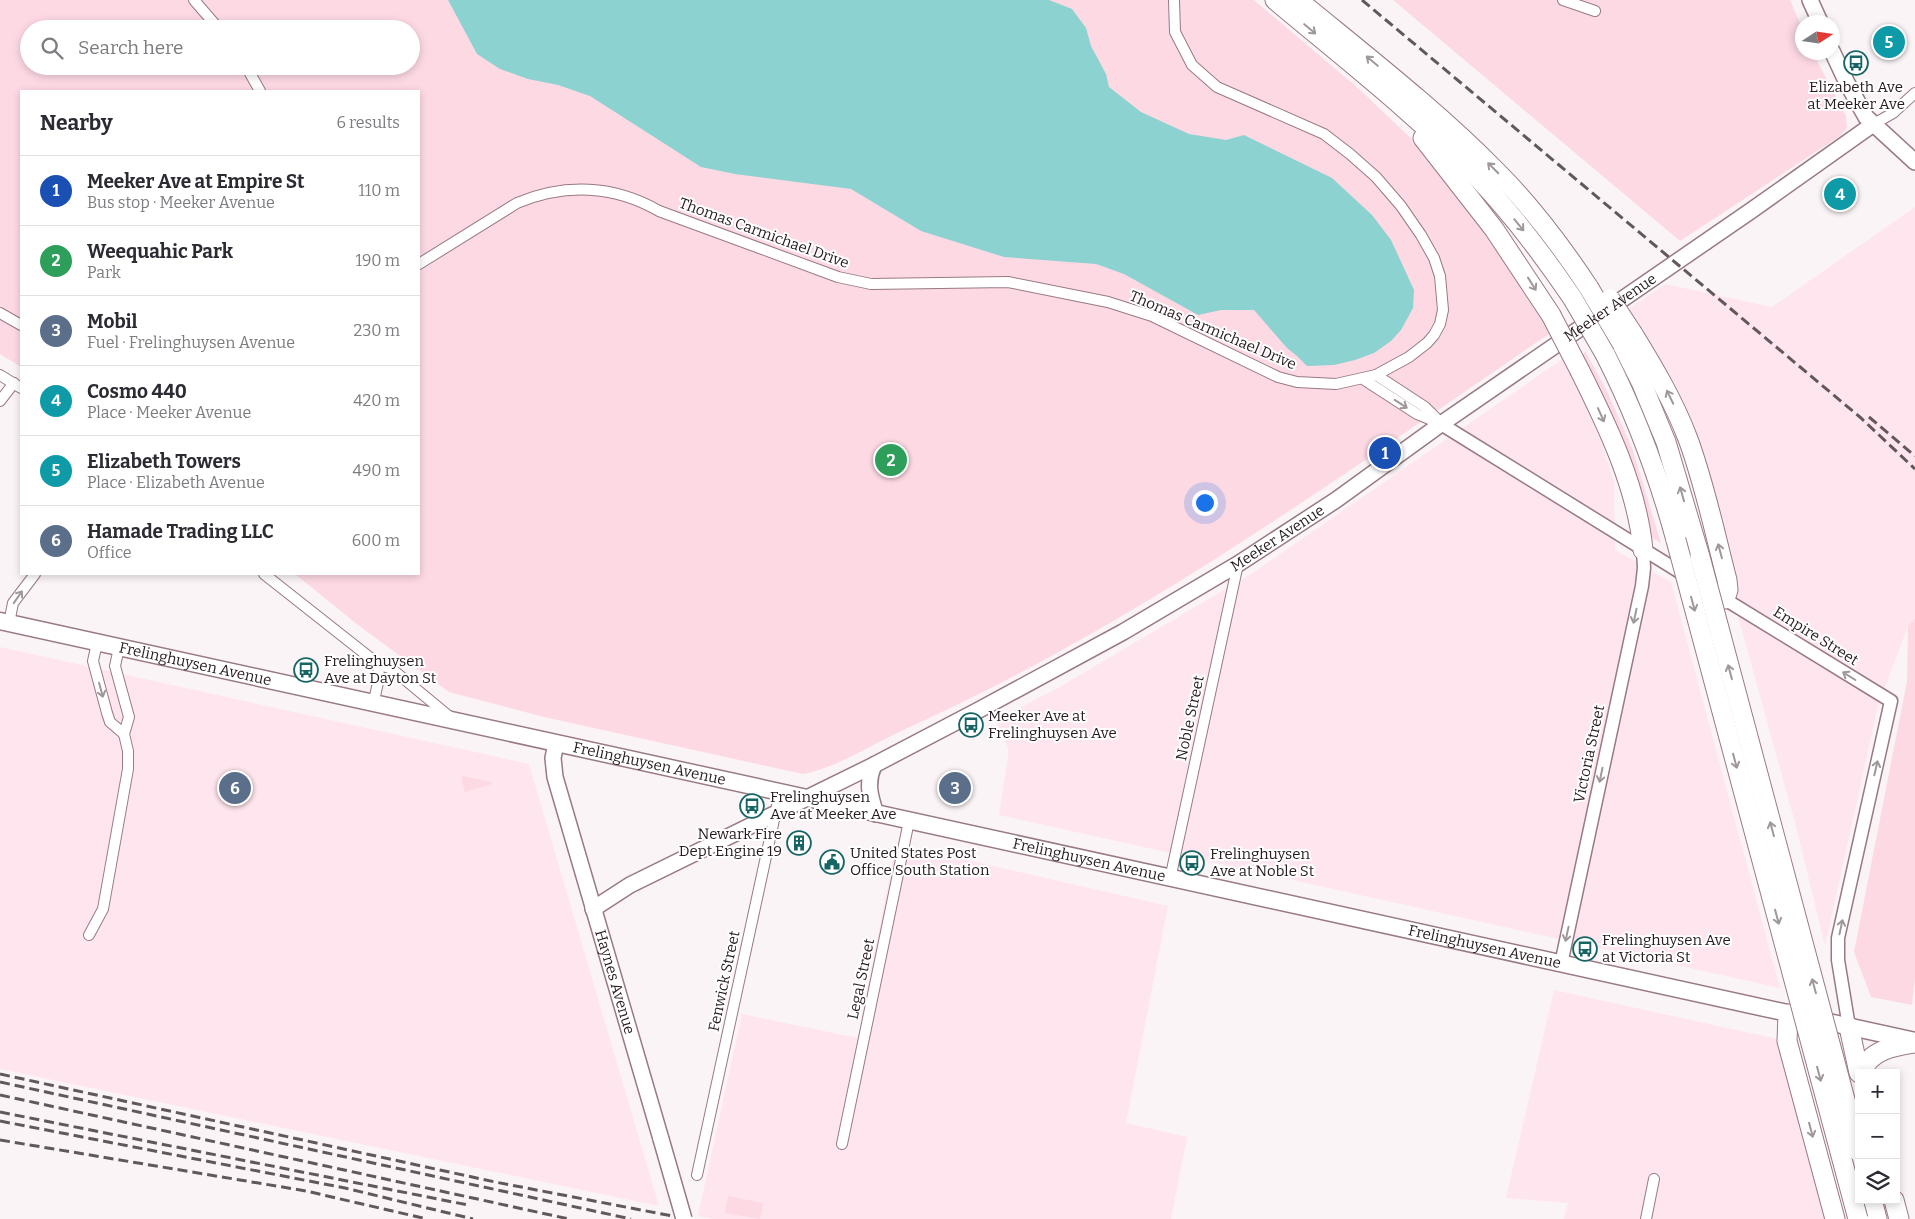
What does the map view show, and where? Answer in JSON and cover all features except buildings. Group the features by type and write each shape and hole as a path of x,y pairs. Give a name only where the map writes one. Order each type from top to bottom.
{"highway":[{"path":"1275,0 1432,133 1476,177 1521,227 1573,299 1624,391 1646,442 1662,489 1858,1219"},
{"path":"1298,0 1436,115 1565,240 1627,338 1662,382 1689,441 1701,478 1727,580 1728,590 1725,599"},
{"path":"1345,59 1407,121 1458,180 1514,256 1550,315 1580,371 1610,435 1638,516 1644,550"},
{"path":"1627,338 1642,384 1673,462 1855,1137"},
{"path":"1788,1014 1787,1041 1835,1219"},
{"path":"1849,1027 1859,1069"},
{"path":"1862,1069 1873,1056 1890,1048 1915,1042"},
{"path":"1873,1204 1877,1219"},
{"path":"1895,1204 1899,1219"}],"main road":[{"path":"1810,0 1817,15"},
{"path":"1836,60 1847,83 1872,125 1915,162"},
{"name":"Meeker Avenue","path":"592,909 621,889 874,765 1123,632 1238,564 1336,500 1441,424 1611,308 1872,125"},
{"name":"Frelinghuysen Avenue","path":"5,622 1915,1042"},
{"name":"Haynes Avenue","path":"556,743 553,758 555,777 684,1219"},
{"path":"874,765 868,787 876,814"}],"street":[{"path":"194,0 211,20"},
{"name":"Thomas Carmichael Drive","path":"420,263 504,211 531,197 561,190 599,190 636,199 659,211 838,277 872,284 1008,282 1108,302 1152,316 1278,377 1297,382 1336,384 1363,379 1376,375 1409,357 1427,343 1434,334 1440,324 1443,310 1440,276 1434,258 1421,235 1401,206 1376,177 1324,134 1217,87 1192,65 1175,32 1174,0"},
{"path":"1563,0 1595,11"},
{"path":"251,75 259,90"},
{"name":"Meeker Avenue","path":"1872,125 1893,113 1915,93"},
{"path":"0,313 20,324"},
{"path":"0,375 18,386 0,401"},
{"path":"1376,375 1425,407 1441,424"},
{"path":"1363,379 1417,414 1441,424"},
{"name":"Empire Street","path":"1441,424 1890,701 1838,938 1838,960 1849,1027"},
{"name":"Victoria Street","path":"1561,964 1642,586 1644,550"},
{"name":"Noble Street","path":"1170,879 1238,564"},
{"path":"5,622 13,603 34,575"},
{"path":"265,575 378,664 392,668 455,721"},
{"path":"97,643 93,661 107,713 110,722 124,734"},
{"path":"89,935 103,909 128,769 128,751 124,734 128,717 115,666 120,648"},
{"path":"373,704 379,678 378,664"},
{"name":"Fenwick Street","path":"697,1175 780,792"},
{"name":"Legal Street","path":"842,1144 909,821"},
{"path":"1646,1219 1654,1179"}],"shaded area":[{"path":"0,0 1254,0 1358,88 1417,144 1481,219 1552,332 1324,488 1169,588 1010,678 849,757 827,767 803,774 544,717 449,692 358,625 296,575 420,575 420,90 20,90 20,366 0,354"},
{"path":"1393,0 1790,0 1796,15 1795,60 1817,60 1846,116 1847,128 1840,136 1680,241"},
{"path":"1915,207 1915,618 1908,626 1878,706 1825,946 1797,830 1686,428 1626,311 1665,284 1772,307"},
{"path":"1585,351 1606,389 1632,448 1661,543 1649,536 1581,358"},
{"path":"1564,358 1601,442 1614,482 1615,550 1671,582 1780,988 999,815 1008,748 996,720 1058,688 1251,574"},
{"path":"1915,618 1915,978 1912,1005 1871,997 1854,952 1907,681 1908,626"},
{"path":"0,647 529,764 659,1206 0,1069"},
{"path":"463,776 491,782 492,784 465,792 461,778"},
{"path":"896,844 1168,906 1126,1123 1187,1137 1171,1219 714,1219 698,1216 742,1014 858,1038"},
{"path":"1554,990 1782,1040 1787,1058 1782,1061 1829,1219 1564,1219 1568,1203 1506,1198"},
{"path":"728,1196 763,1203 760,1219 725,1213"}],"water":[{"path":"448,0 1049,0 1072,9 1086,28 1091,46 1106,74 1109,87 1141,112 1189,134 1226,140 1244,135 1332,178 1372,215 1391,240 1414,290 1413,308 1401,330 1391,341 1374,353 1334,365 1307,366 1287,348 1254,310 1221,310 1198,315 1124,274 1096,264 1004,257 921,231 851,189 735,174 701,167 590,96 558,85 528,79 500,69 477,54"}],"railway":[{"path":"1362,0 1861,418 1915,469"},
{"path":"1869,417 1915,456"},
{"path":"0,1074 495,1182 688,1219"},
{"path":"0,1082 631,1219"},
{"path":"0,1095 569,1219"},
{"path":"0,1112 468,1205"},
{"path":"0,1121 345,1188 473,1219"},
{"path":"0,1140 306,1191 427,1219"}],"place":[{"name":"Elizabeth Towers","path":"1889,42"},
{"name":"Elizabeth Ave at Meeker Ave","path":"1856,63"},
{"name":"Cosmo 440","path":"1840,194"},
{"name":"Meeker Ave at Empire St","path":"1385,453"},
{"name":"Weequahic Park","path":"891,460"},
{"name":"Frelinghuysen Ave at Dayton St","path":"306,670"},
{"name":"Meeker Ave at Frelinghuysen Ave","path":"971,725"},
{"name":"Hamade Trading LLC","path":"235,788"},
{"name":"Mobil","path":"955,788"},
{"name":"Frelinghuysen Ave at Meeker Ave","path":"752,806"},
{"name":"Newark Fire Dept Engine 19","path":"799,843"},
{"name":"United States Post Office South Station","path":"832,862"},
{"name":"Frelinghuysen Ave at Noble St","path":"1192,863"},
{"name":"Frelinghuysen Ave at Victoria St","path":"1585,949"}]}
